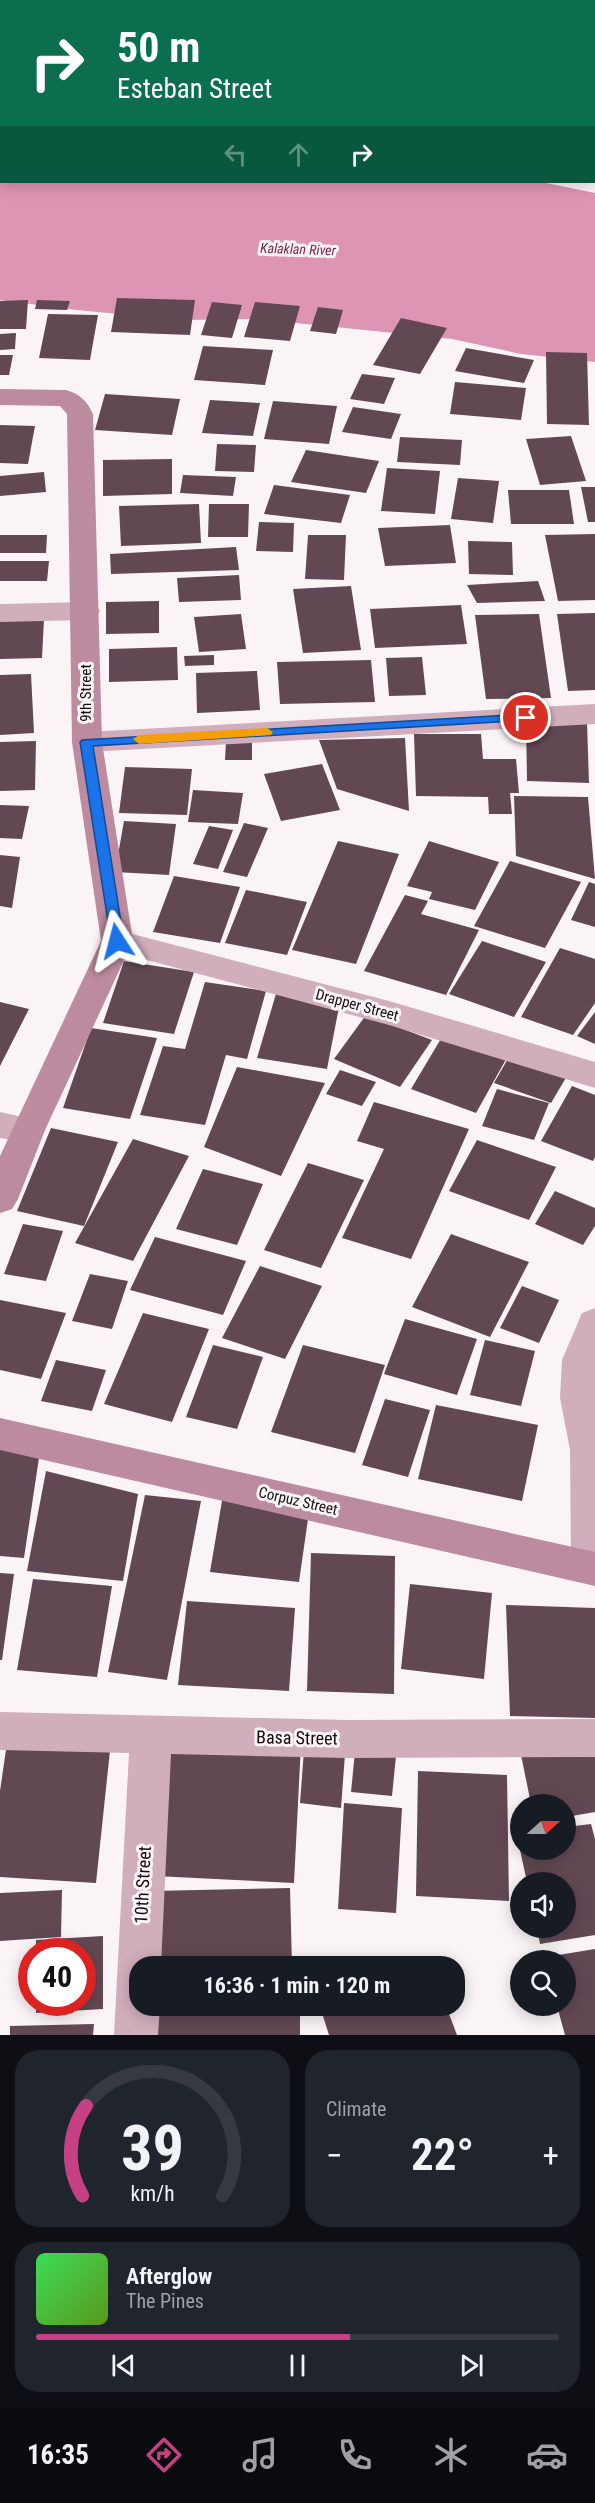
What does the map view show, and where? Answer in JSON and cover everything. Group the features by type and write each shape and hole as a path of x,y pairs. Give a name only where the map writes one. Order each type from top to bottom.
{"street":[{"name":"9th Street","path":"0,397 72,400 80,414 87,742 117,941"},
{"path":"0,613 86,611"},
{"path":"87,742 595,714"},
{"path":"0,1199 14,1127 117,941"},
{"name":"Drapper Street","path":"117,941 389,1013 595,1075"},
{"path":"593,1568 589,1450 579,1398 580,1360 595,1323"},
{"name":"Corpuz Street","path":"0,1434 593,1568"},
{"name":"Basa Street","path":"0,1731 346,1739 595,1738"},
{"name":"10th Street","path":"136,2035 151,1735"}],"water":[{"name":"Kalaklan River","path":"0,183 546,183 595,193 595,362 521,354 452,339 257,319 181,320 0,300"}],"building":[{"path":"117,298 195,300 190,335 111,332"},
{"path":"28,300 26,329 0,329 0,301"},
{"path":"37,300 70,301 67,310 35,309"},
{"path":"212,302 242,305 232,338 201,335"},
{"path":"255,302 300,306 290,341 244,337"},
{"path":"318,307 343,310 336,334 310,331"},
{"path":"48,314 98,315 90,360 39,358"},
{"path":"401,318 447,328 420,374 373,365"},
{"path":"16,333 15,349 0,350 0,334"},
{"path":"203,346 273,350 265,385 194,380"},
{"path":"466,348 534,360 524,383 455,371"},
{"path":"546,352 587,353 589,425 547,424"},
{"path":"0,355 13,355 9,375 0,375"},
{"path":"362,374 395,378 384,404 350,399"},
{"path":"455,382 526,388 521,420 450,414"},
{"path":"105,394 180,399 172,435 95,430"},
{"path":"210,400 260,403 253,436 202,433"},
{"path":"273,401 337,406 329,444 264,439"},
{"path":"353,407 401,414 391,439 342,432"},
{"path":"0,425 35,426 28,464 0,463"},
{"path":"571,436 586,481 540,485 526,439"},
{"path":"400,437 462,440 460,465 397,462"},
{"path":"217,444 256,445 254,472 215,471"},
{"path":"306,450 379,461 366,493 291,482"},
{"path":"172,459 172,494 103,496 103,460"},
{"path":"387,468 440,471 435,514 381,511"},
{"path":"44,472 46,492 0,496 0,476"},
{"path":"183,475 236,477 233,496 180,493"},
{"path":"458,478 499,481 493,523 451,519"},
{"path":"274,485 350,495 341,523 264,514"},
{"path":"581,487 595,487 595,522 588,522"},
{"path":"508,490 569,490 574,524 511,524"},
{"path":"199,504 201,543 121,546 119,506"},
{"path":"209,504 249,504 248,537 208,537"},
{"path":"259,522 294,523 293,552 256,551"},
{"path":"450,525 456,563 385,566 378,528"},
{"path":"595,534 595,600 558,601 545,535"},
{"path":"0,535 47,535 46,553 0,553"},
{"path":"308,535 346,535 344,580 305,579"},
{"path":"468,541 512,542 513,575 469,574"},
{"path":"236,547 239,570 111,574 110,554"},
{"path":"0,561 49,561 47,581 0,581"},
{"path":"239,575 241,600 179,602 177,578"},
{"path":"538,581 545,601 477,603 467,585"},
{"path":"351,586 361,650 303,653 293,589"},
{"path":"159,601 159,633 106,634 106,602"},
{"path":"461,605 467,644 375,648 370,609"},
{"path":"595,613 595,690 568,691 557,614"},
{"path":"241,614 246,649 199,652 194,617"},
{"path":"539,614 551,698 486,699 475,615"},
{"path":"44,619 42,658 0,659 0,620"},
{"path":"177,647 178,680 109,682 109,649"},
{"path":"214,655 214,665 185,666 184,656"},
{"path":"422,657 426,695 389,696 386,658"},
{"path":"371,660 375,702 280,704 277,662"},
{"path":"257,671 260,710 197,713 196,673"},
{"path":"31,674 34,733 0,735 0,675"},
{"path":"526,720 587,722 589,783 527,781"},
{"path":"414,734 481,734 483,759 516,759 519,793 510,793 512,814 489,814 488,797 416,796"},
{"path":"405,738 409,811 337,789 319,740"},
{"path":"36,741 35,790 0,791 0,742"},
{"path":"226,741 252,741 252,760 225,760"},
{"path":"322,764 340,810 281,821 264,774"},
{"path":"125,767 192,769 187,815 119,813"},
{"path":"193,790 243,793 238,824 188,822"},
{"path":"514,796 588,797 595,879 516,856"},
{"path":"0,805 29,806 22,839 0,838"},
{"path":"124,821 176,824 169,875 115,872"},
{"path":"244,823 268,828 247,877 223,872"},
{"path":"209,826 233,830 218,869 193,864"},
{"path":"338,841 399,854 356,964 292,950"},
{"path":"429,841 499,862 475,910 429,899 432,892 407,886"},
{"path":"0,855 20,857 12,908 0,906"},
{"path":"510,861 581,882 545,948 474,926"},
{"path":"174,876 240,887 220,943 153,932"},
{"path":"589,882 595,884 595,927 571,920"},
{"path":"246,890 307,902 287,955 225,943"},
{"path":"405,895 428,901 421,914 479,930 446,995 364,971"},
{"path":"482,941 546,962 514,1017 449,994"},
{"path":"560,948 595,959 595,1003 573,1035 521,1017"},
{"path":"124,961 194,972 174,1034 103,1023"},
{"path":"205,982 266,991 247,1059 226,1055 205,1125 140,1115 163,1046 185,1049"},
{"path":"278,987 339,1007 327,1069 257,1058"},
{"path":"0,1002 29,1009 0,1066"},
{"path":"595,1012 595,1044 577,1036"},
{"path":"366,1015 432,1040 400,1087 334,1059"},
{"path":"91,1028 157,1038 130,1119 63,1108"},
{"path":"445,1032 509,1054 476,1113 411,1089"},
{"path":"510,1055 567,1076 551,1103 494,1083"},
{"path":"237,1067 325,1083 281,1176 204,1147"},
{"path":"340,1070 376,1082 362,1106 326,1094"},
{"path":"572,1086 595,1095 595,1157 593,1161 541,1141"},
{"path":"497,1089 549,1103 534,1140 482,1126"},
{"path":"374,1102 469,1129 411,1259 342,1238 384,1149 357,1141"},
{"path":"51,1128 118,1142 84,1226 17,1211"},
{"path":"133,1139 189,1156 133,1261 75,1243"},
{"path":"477,1140 556,1167 529,1220 449,1191"},
{"path":"308,1163 364,1180 321,1268 264,1250"},
{"path":"203,1169 263,1184 237,1245 176,1229"},
{"path":"555,1191 595,1208 595,1226 583,1245 535,1224"},
{"path":"23,1224 63,1231 46,1281 4,1274"},
{"path":"451,1234 529,1262 490,1337 412,1307"},
{"path":"155,1237 246,1261 223,1315 130,1290"},
{"path":"260,1266 322,1286 285,1359 222,1338"},
{"path":"90,1274 128,1281 112,1329 72,1321"},
{"path":"522,1286 559,1300 539,1343 500,1328"},
{"path":"0,1300 66,1313 41,1379 0,1370"},
{"path":"143,1313 209,1329 172,1422 104,1404"},
{"path":"405,1319 477,1339 457,1395 384,1374"},
{"path":"485,1340 535,1351 521,1406 470,1395"},
{"path":"213,1345 263,1357 237,1429 186,1417"},
{"path":"303,1345 385,1365 355,1453 271,1432"},
{"path":"56,1360 106,1370 92,1411 41,1401"},
{"path":"385,1399 430,1410 408,1477 362,1465"},
{"path":"436,1405 538,1425 522,1501 418,1479"},
{"path":"0,1449 40,1451 24,1558 0,1556"},
{"path":"46,1471 138,1494 123,1581 27,1571"},
{"path":"145,1495 201,1501 167,1680 108,1672"},
{"path":"223,1495 310,1505 299,1582 210,1572"},
{"path":"311,1553 395,1556 394,1694 307,1691"},
{"path":"0,1573 14,1574 2,1660 0,1660"},
{"path":"33,1579 112,1586 97,1677 17,1670"},
{"path":"410,1584 492,1593 484,1679 401,1669"},
{"path":"187,1601 295,1608 289,1691 178,1685"},
{"path":"506,1605 595,1608 595,1718 510,1716"},
{"path":"8,1736 111,1741 96,1883 0,1877 0,1791"},
{"path":"168,1738 301,1744 294,1883 155,1876"},
{"path":"356,1742 397,1746 392,1796 351,1792"},
{"path":"304,1750 345,1754 341,1808 300,1803"},
{"path":"520,1750 595,1753 595,1812 576,1815 576,1794 529,1794"},
{"path":"418,1771 507,1775 509,1901 416,1896"},
{"path":"344,1803 402,1808 396,1913 338,1909"},
{"path":"591,1824 595,1839 595,1935 540,1944 539,1938 576,1938 576,1872 525,1872 522,1860 576,1860 576,1826"},
{"path":"290,1888 292,1956 151,1956 152,1891"},
{"path":"62,1890 61,1937 18,1938 0,1941 0,1893"},
{"path":"103,1936 103,2009 96,2009 96,1938 70,1938"},
{"path":"595,1949 595,2035 565,2035 560,2016 576,2016 576,1952"},
{"path":"147,2016 300,2016 300,2035 146,2035"},
{"path":"323,2016 450,2016 457,2035 329,2035"},
{"path":"94,2024 93,2035 10,2035 10,2026"}],"slow traffic":[{"path":"139,739 267,732"}],"route":[{"path":"117,941 87,742 526,718"}]}
